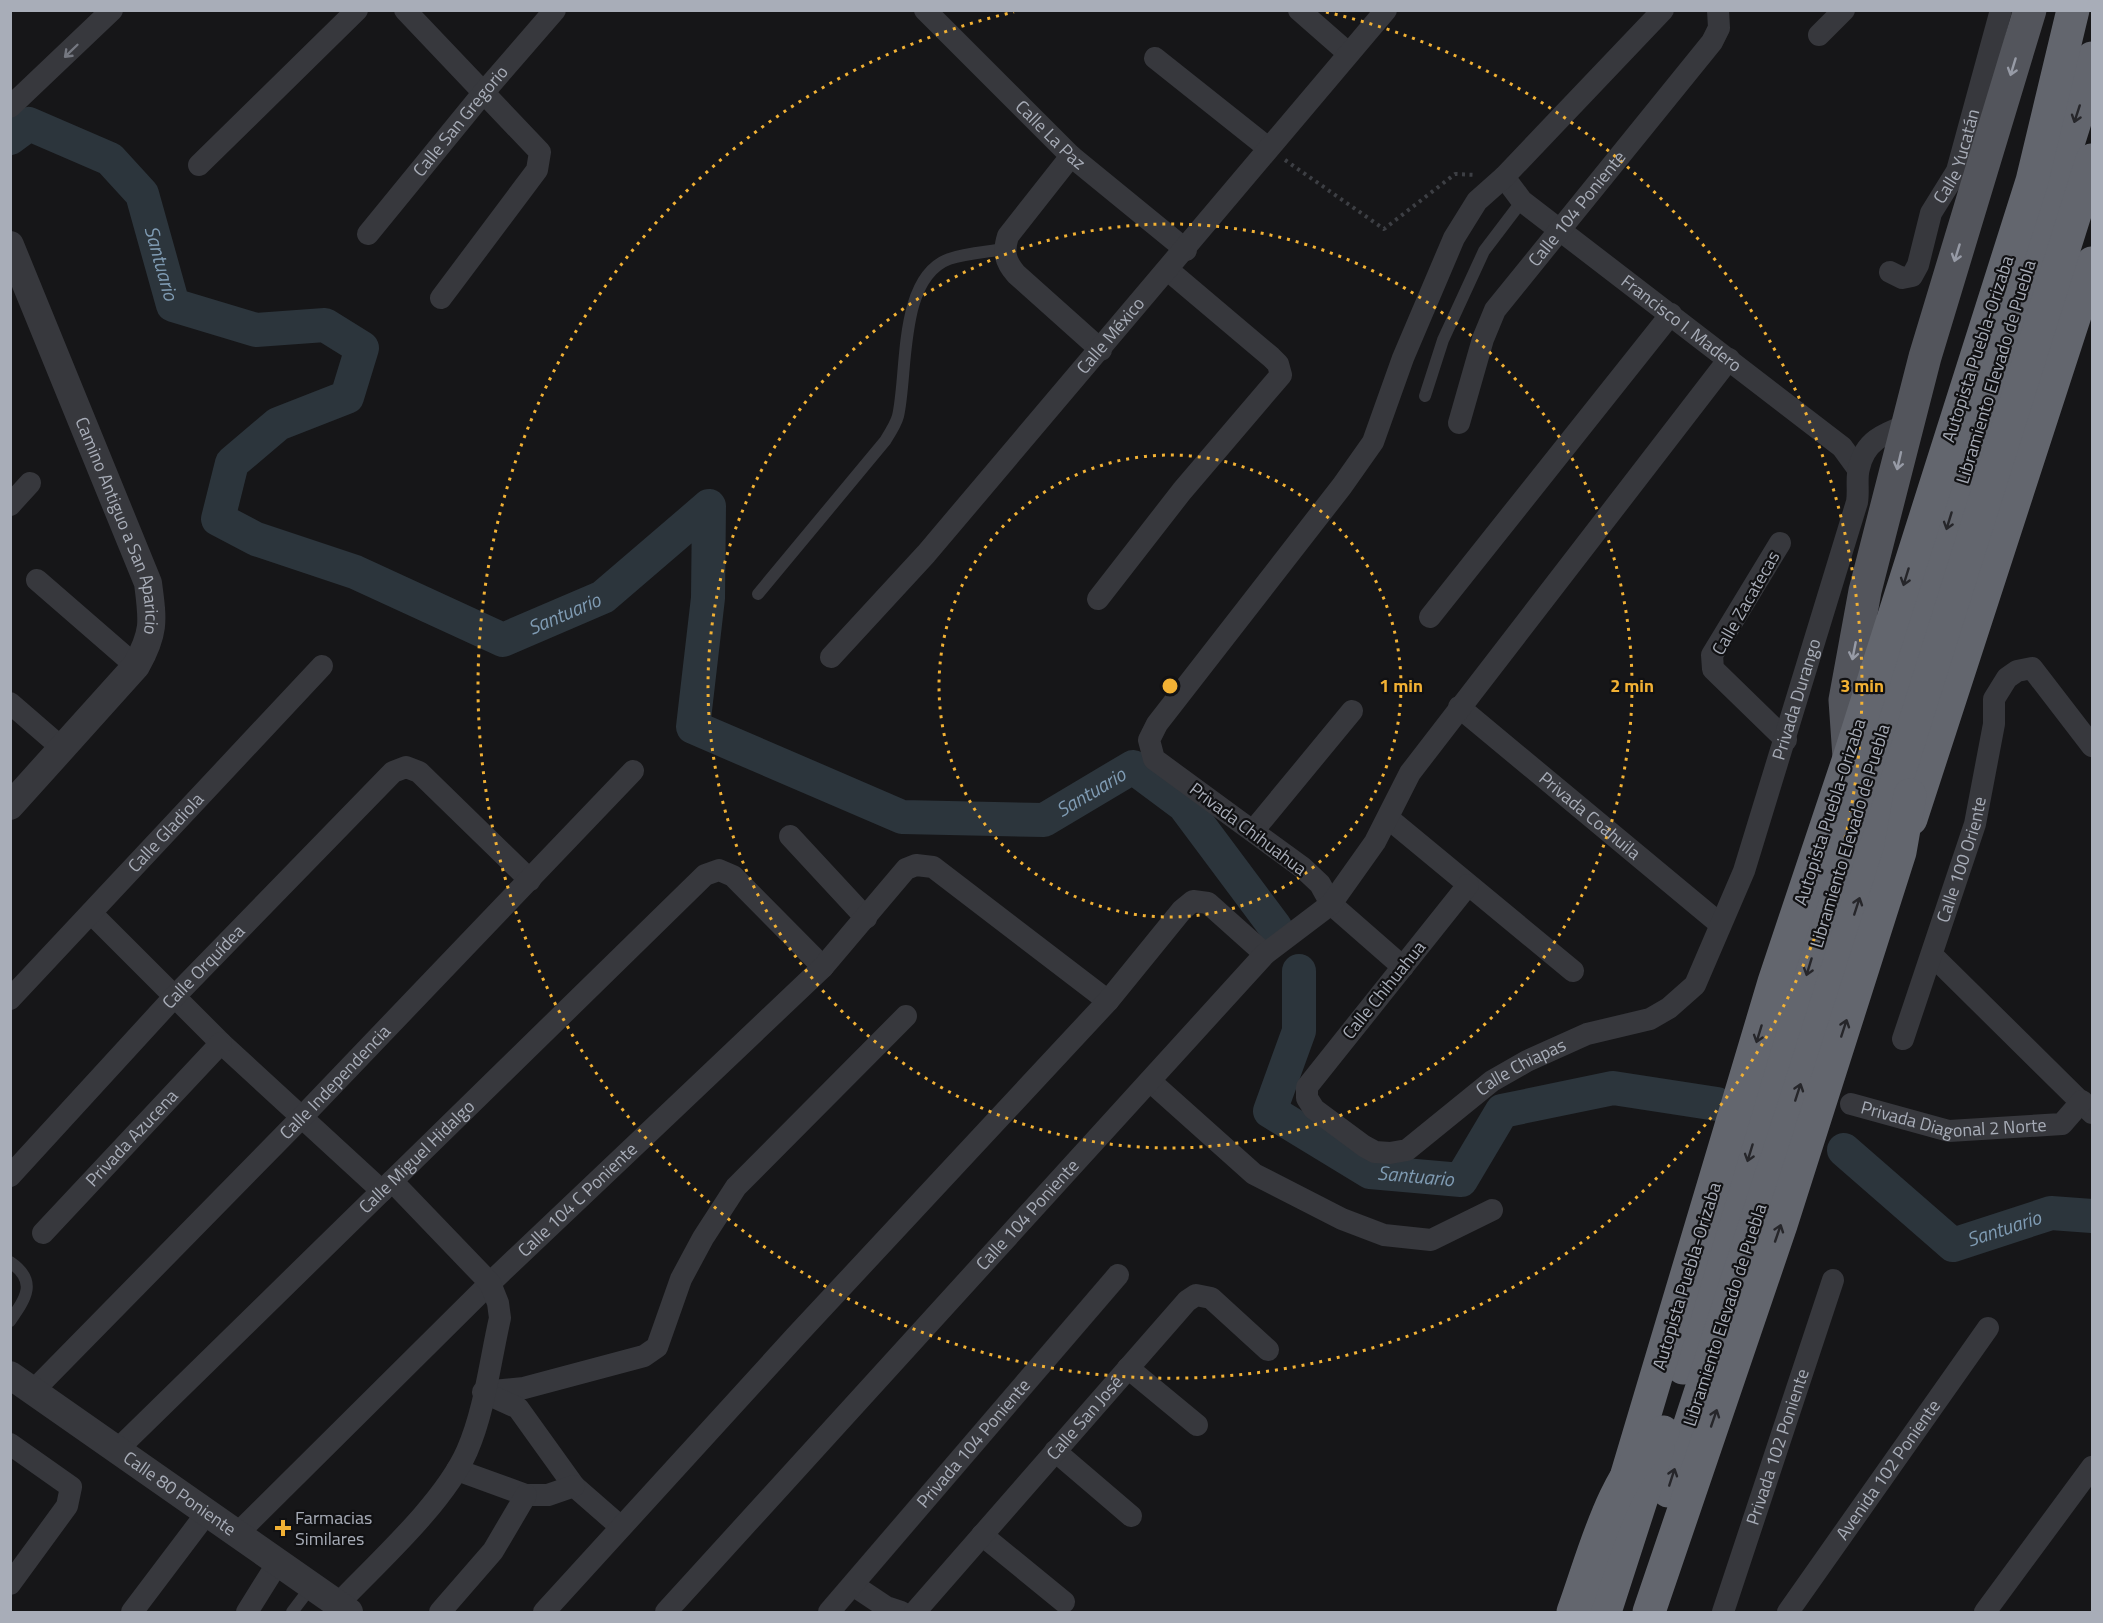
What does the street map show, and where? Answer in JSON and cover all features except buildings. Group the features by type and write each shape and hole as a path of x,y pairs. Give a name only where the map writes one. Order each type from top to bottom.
{"highway":[{"name":"Autopista Puebla-Orizaba","path":"1582,1612 1635,1452 1774,982 1849,759 2032,181 2073,10"},
{"name":"Libramiento Elevado de Puebla","path":"1605,1612 2084,93 2092,58"},
{"name":"Libramiento Elevado de Puebla","path":"1629,1612 1802,1081 2092,160"},
{"path":"1900,852 1923,731 2092,214"},
{"path":"1649,1612 1780,1225 2092,263"},
{"path":"1573,1612 1618,1494 1636,1461 1650,1443 1663,1432"}],"main road":[{"path":"1849,759 1845,700 1865,591 1907,425 2030,10"}],"street":[{"path":"10,107 112,10"},
{"path":"199,165 357,10"},
{"path":"405,10 540,152 537,170 441,298"},
{"name":"Calle San Gregorio","path":"368,234 484,92 555,10"},
{"name":"Calle La Paz","path":"925,10 1071,156 1186,250"},
{"path":"1299,10 1348,53"},
{"name":"Calle México","path":"831,657 927,554 1101,351 1268,148 1386,10"},
{"path":"1504,177 1663,10"},
{"name":"Calle 104 Poniente","path":"1459,423 1483,339 1496,310 1712,42 1719,28 1718,10"},
{"path":"1819,34 1844,10"},
{"name":"Calle Yucatán","path":"1890,272 1902,278 1912,276 1918,264 1931,213 1957,171 2001,10"},
{"path":"1155,58 1268,148"},
{"path":"1071,156 1008,236 1006,256 1101,351"},
{"name":"Francisco I. Madero","path":"1504,177 1522,201 1561,228 1842,447 1858,469"},
{"name":"Privada Chihuahua","path":"1403,967 1331,904 1320,884 1303,868 1154,759 1149,740 1157,724 1342,486 1373,442 1403,358 1454,238 1477,201 1504,177"},
{"name":"Camino Antiguo a San Aparicio","path":"10,245 148,584 153,620 149,642 136,666 10,806"},
{"path":"1098,599 1182,491 1281,375 1278,364 1271,357 1168,270"},
{"path":"1430,616 1671,314"},
{"name":"Calle 104 Poniente","path":"666,1612 1265,954 1331,904 1375,842 1410,773 1729,359"},
{"path":"1858,469 1869,444 1877,436 1907,425"},
{"name":"Privada Durango","path":"1720,924 1744,871 1760,812 1786,740 1857,502 1858,469"},
{"path":"10,505 30,483"},
{"name":"Calle Zacatecas","path":"1780,543 1712,655 1713,669 1786,740"},
{"path":"37,580 136,666"},
{"name":"Calle Gladiola","path":"10,999 322,666"},
{"name":"Calle 100 Oriente","path":"1903,1039 1933,956 1975,824 1994,724 1994,699 2007,678 2017,670 2032,668 2092,746"},
{"path":"10,703 62,748"},
{"name":"Privada Coahuila","path":"1459,707 1720,924"},
{"path":"1253,831 1352,711"},
{"name":"Calle Orquídea","path":"10,1176 175,996 393,772 406,767 419,772 530,880"},
{"name":"Calle Independencia","path":"22,1383 303,1116 633,771"},
{"path":"1388,818 1573,971"},
{"path":"790,836 866,918"},
{"name":"Calle 104 C Poniente","path":"237,1534 490,1283 823,967 906,869 916,865 933,867 1108,1001"},
{"name":"Calle Miguel Hidalgo","path":"118,1449 705,874 719,870 733,876 823,967"},
{"name":"Calle Chihuahua","path":"1307,1098 1308,1087 1314,1076 1468,885"},
{"path":"544,1612 1108,1001 1182,910 1193,901 1208,903 1265,954"},
{"path":"91,913 221,1042 303,1116 387,1186 490,1283 498,1302 500,1318 474,1432 457,1470 435,1500 343,1608"},
{"name":"Calle Chiapas","path":"1307,1098 1314,1109 1375,1152 1390,1154 1407,1150 1492,1081 1527,1060 1587,1034 1650,1019 1669,1008 1695,985 1720,924"},
{"path":"1933,956 2087,1107"},
{"path":"483,1392 524,1388 644,1356 657,1347 681,1279 703,1238 736,1187 906,1016"},
{"name":"Privada Azucena","path":"43,1233 221,1042"},
{"path":"1150,1081 1254,1174 1342,1219 1384,1235 1431,1240 1492,1210"},
{"name":"Privada Diagonal 2 Norte","path":"1851,1104 1949,1131 2062,1124 2087,1107"},
{"name":"Privada 104 Poniente","path":"829,1612 1118,1275"},
{"name":"Privada 102 Poniente","path":"1723,1612 1833,1280"},
{"name":"Calle San José","path":"915,1612 1128,1368 1187,1302 1196,1295 1211,1298 1268,1350"},
{"name":"Avenida 102 Poniente","path":"1788,1612 1989,1328"},
{"path":"1128,1368 1197,1425"},
{"name":"Calle 80 Poniente","path":"22,1383 343,1608"},
{"path":"483,1392 518,1408 574,1486 621,1527"},
{"path":"10,1444 71,1487 67,1506 10,1584"},
{"path":"1055,1451 1131,1516"},
{"path":"1985,1612 2092,1467"},
{"path":"457,1470 526,1495 548,1495 574,1486"},
{"path":"440,1612 493,1551 526,1495"},
{"path":"132,1612 206,1514"},
{"path":"982,1535 1064,1602"},
{"path":"246,1612 277,1563"},
{"path":"853,1585 886,1607 901,1612"}],"lane":[{"path":"1425,396 1443,340 1484,251 1522,201"},
{"path":"759,594 885,441 898,418 909,327 916,297 930,273 949,260 1006,256"},
{"path":"10,1262 24,1272 28,1281 24,1300 10,1321"},
{"path":"292,1612 311,1587"}],"path":[{"path":"1268,148 1384,229 1455,174 1504,177"}],"waterway":[{"name":"Santuario","path":"10,138 29,124 110,159 142,194 173,305 256,330 325,325 362,348 347,397 278,424 232,463 218,519 256,539 355,572 503,640 603,597 709,506 708,598 693,727 902,817 1044,820 1133,767 1184,805 1275,927"},
{"name":"Santuario","path":"1299,971 1299,1031 1270,1111 1370,1172 1461,1180 1502,1111 1613,1088 1717,1104"},
{"name":"Santuario","path":"1844,1150 1953,1245 2051,1213 2092,1216"}],"place":[{"name":"Farmacias Similares","path":"283,1528"}]}
